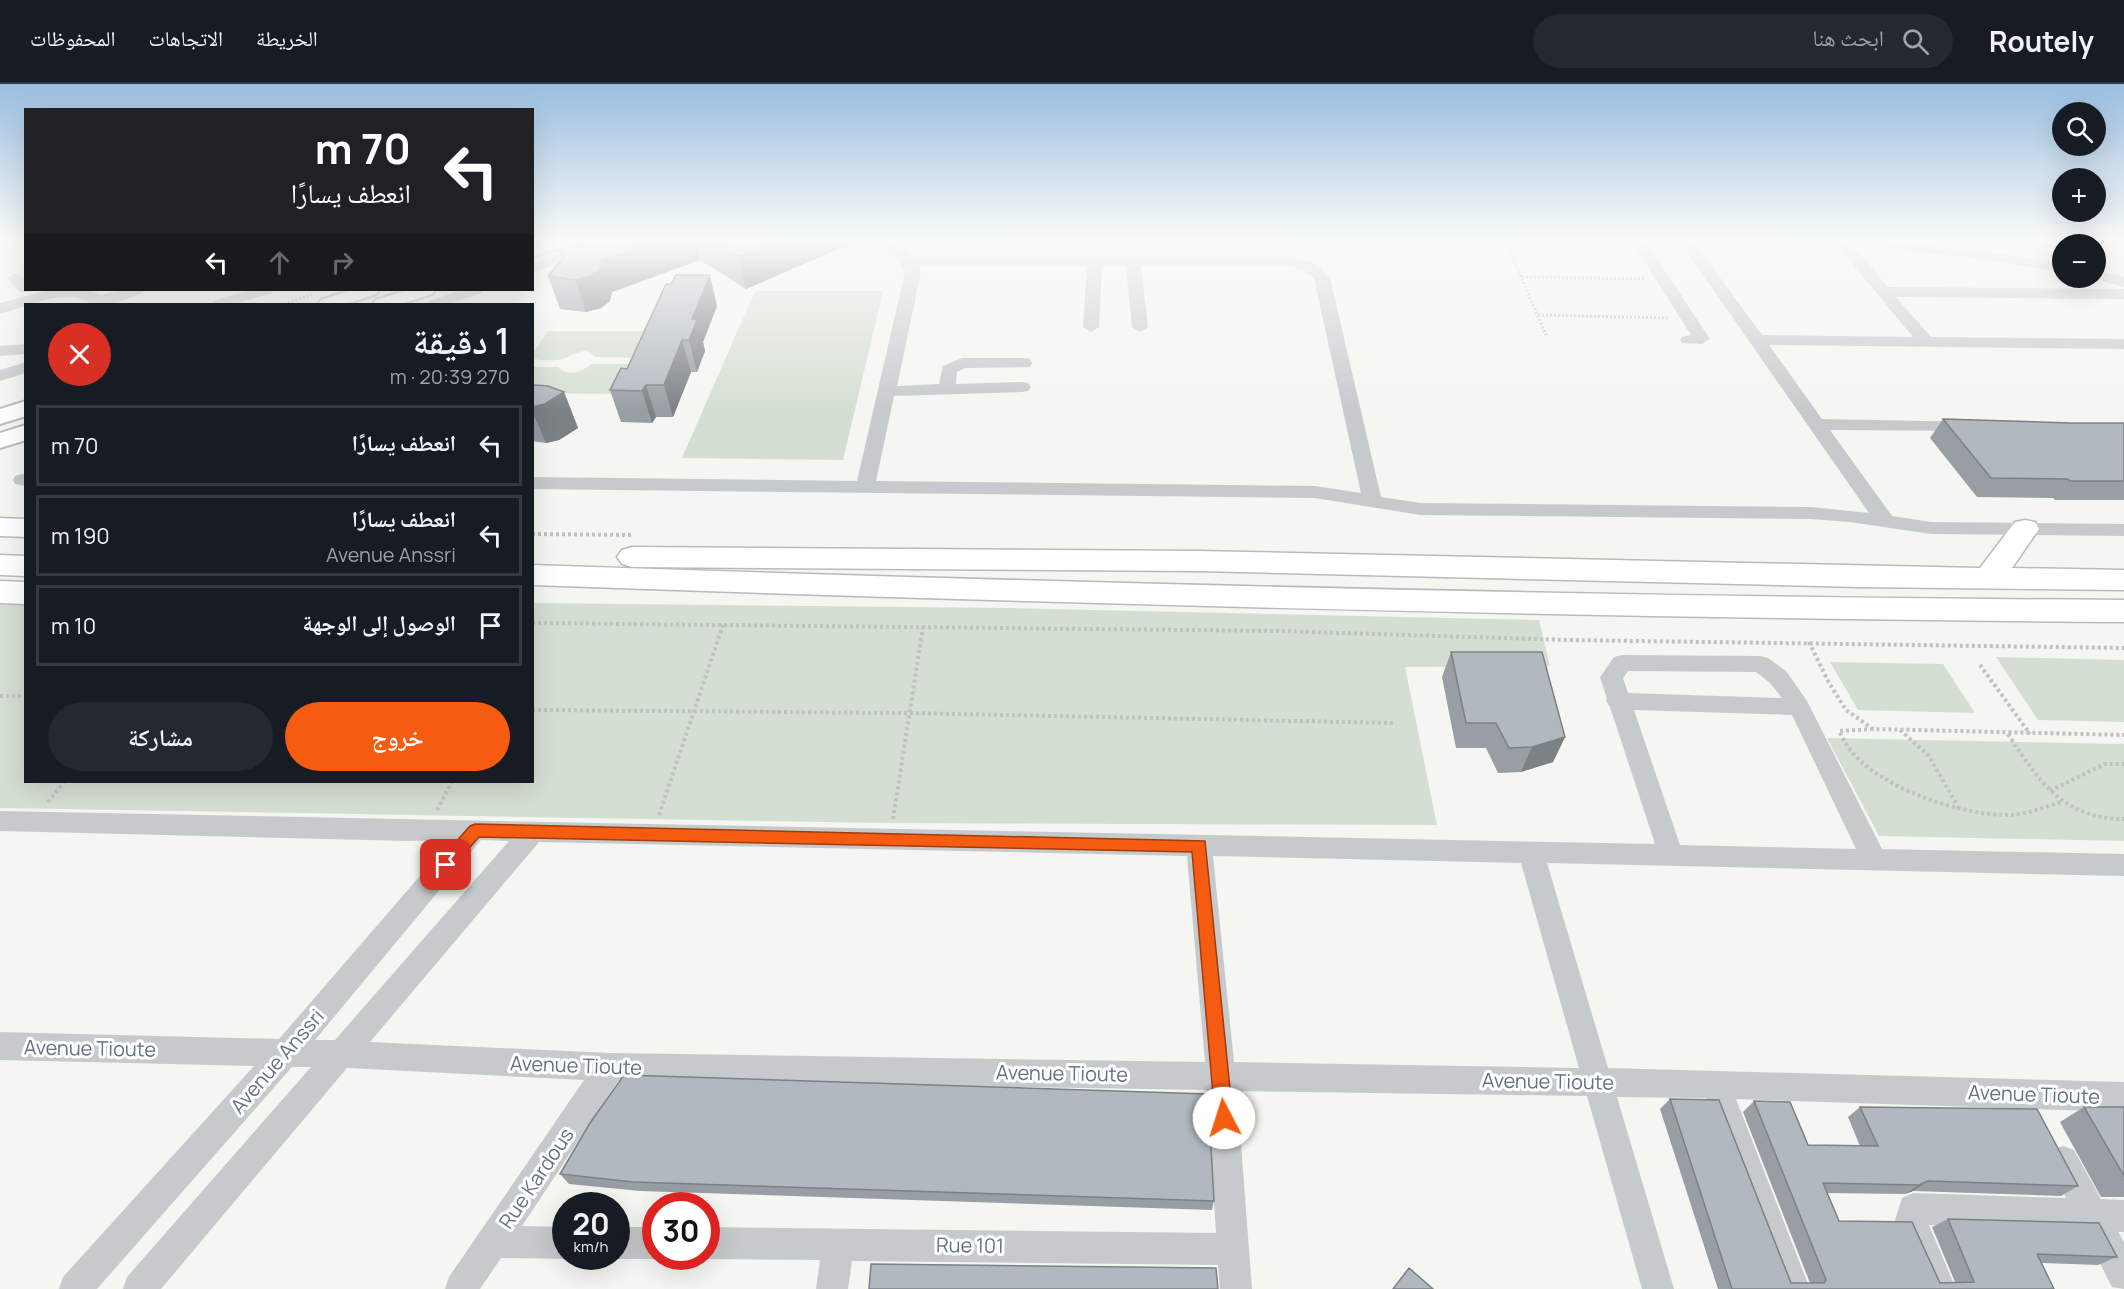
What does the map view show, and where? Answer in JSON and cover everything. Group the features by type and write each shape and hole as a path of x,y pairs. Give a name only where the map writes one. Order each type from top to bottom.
{"highway":[{"path":"0,527 24,528"},
{"path":"1989,578 2025,529"},
{"path":"0,545 24,546"},
{"path":"536,560 1199,561 2124,580"},
{"path":"536,560 1403,602 1868,610 2124,611"},
{"path":"0,565 24,566"},
{"path":"0,592 24,593"}],"main road":[{"path":"386,303 400,298"},
{"path":"0,417 24,409"},
{"path":"0,441 24,433"}],"street":[{"path":"0,309 13,298"},
{"path":"222,303 238,298"},
{"path":"866,485 908,298"},
{"path":"1091,327 1093,298"},
{"path":"1137,298 1140,327"},
{"path":"1327,298 1373,502"},
{"path":"1677,298 1702,339 1688,340"},
{"path":"1726,298 1886,522"},
{"path":"1889,298 1926,342"},
{"path":"1755,340 2124,344"},
{"path":"0,351 24,350"},
{"path":"947,390 949,370 962,363 1024,363"},
{"path":"0,375 24,368"},
{"path":"887,391 1022,387"},
{"path":"1818,424 1983,426"},
{"path":"534,483 866,485 1315,492 1420,509 1811,513 1850,516 1931,528 2124,530"},
{"path":"1671,855 1617,702 1611,677 1622,663 1760,663 1778,674 1799,707 1874,859"},
{"path":"1617,702 1799,707"},
{"path":"0,821 2124,865"},
{"name":"Avenue Anssri","path":"75,1289 285,1053 475,830"},
{"path":"139,1289 532,832"},
{"path":"1199,846 1221,1075 1236,1289"},
{"path":"1531,852 1658,1289"},
{"name":"Avenue Tioute","path":"0,1046 339,1054 610,1067 1715,1084 2124,1098"},
{"name":"Rue Kardous","path":"461,1289 610,1067"},
{"path":"1715,1084 1794,1289"},
{"path":"2026,1094 2124,1275"},
{"path":"1940,1289 1911,1220 1913,1209 2124,1216"},
{"path":"494,1242 552,1243"},
{"name":"Rue 101","path":"720,1243 1234,1249"},
{"path":"832,1289 838,1244"}],"path":[{"path":"1531,298 1546,335"},
{"path":"292,303 322,299"},
{"path":"1538,315 1689,318"},
{"path":"534,624 1278,631 1568,640 2124,648"},
{"path":"653,834 723,625"},
{"path":"890,838 923,627"},
{"path":"1809,642 1829,683 1846,710 1874,729"},
{"path":"1980,665 2031,734"},
{"path":"0,696 24,696"},
{"path":"534,710 908,713 1394,723"},
{"path":"1899,729 1929,756 1959,809"},
{"path":"2062,802 2006,815 1959,809 1924,798 1861,764 1844,746 1839,730 1899,729 2124,735"},
{"path":"2007,733 2036,777 2062,802 2107,819 2124,819"},
{"path":"2050,791 2105,764 2124,764"},
{"path":"427,829 451,783"}],"shaded area":[{"path":"752,298 881,298 843,460 682,458"},
{"path":"548,331 653,331 640,358 596,357 587,351 563,359 549,360 534,359 534,352"},
{"path":"591,364 636,364 625,394 534,393 534,367 558,367 570,373 584,369"},
{"path":"0,602 24,602 24,783 534,783 534,603 1007,608 1539,620 1550,666 1405,667 1437,825 883,823 0,808"},
{"path":"1996,657 2124,660 2124,722 2038,720"},
{"path":"1830,662 1943,664 1975,713 1858,710"},
{"path":"1827,738 2124,744 2124,841 1879,836"}],"building":[{"path":"659,298 700,298 692,319 697,320 689,340 682,340 664,385 646,385 642,391 610,390 621,368 627,369"},
{"path":"534,385 548,386 564,392 545,404 534,407"},
{"path":"1943,419 2124,423 2124,481 1991,478"},
{"path":"1451,652 1542,652 1565,737 1532,747 1509,748 1496,723 1466,723"},
{"path":"624,1075 1208,1094 1214,1201 633,1182 560,1174 590,1123"},
{"path":"1670,1099 1719,1100 1791,1283 1824,1283 1826,1280 1754,1101 1790,1102 1808,1145 1878,1146 1860,1107 2037,1109 2078,1186 1928,1181 1919,1185 1823,1183 1839,1221 1912,1222 1940,1283 1974,1282 1948,1219 2099,1223 2117,1257 2037,1254 2054,1289 1732,1289"},
{"path":"2084,1107 2124,1107 2124,1176"},
{"path":"871,1264 1216,1268 1218,1289 869,1289"},
{"path":"1409,1268 1433,1289 1393,1289"}],"route":[{"path":"446,865 475,830 1199,846 1224,1118"}]}
